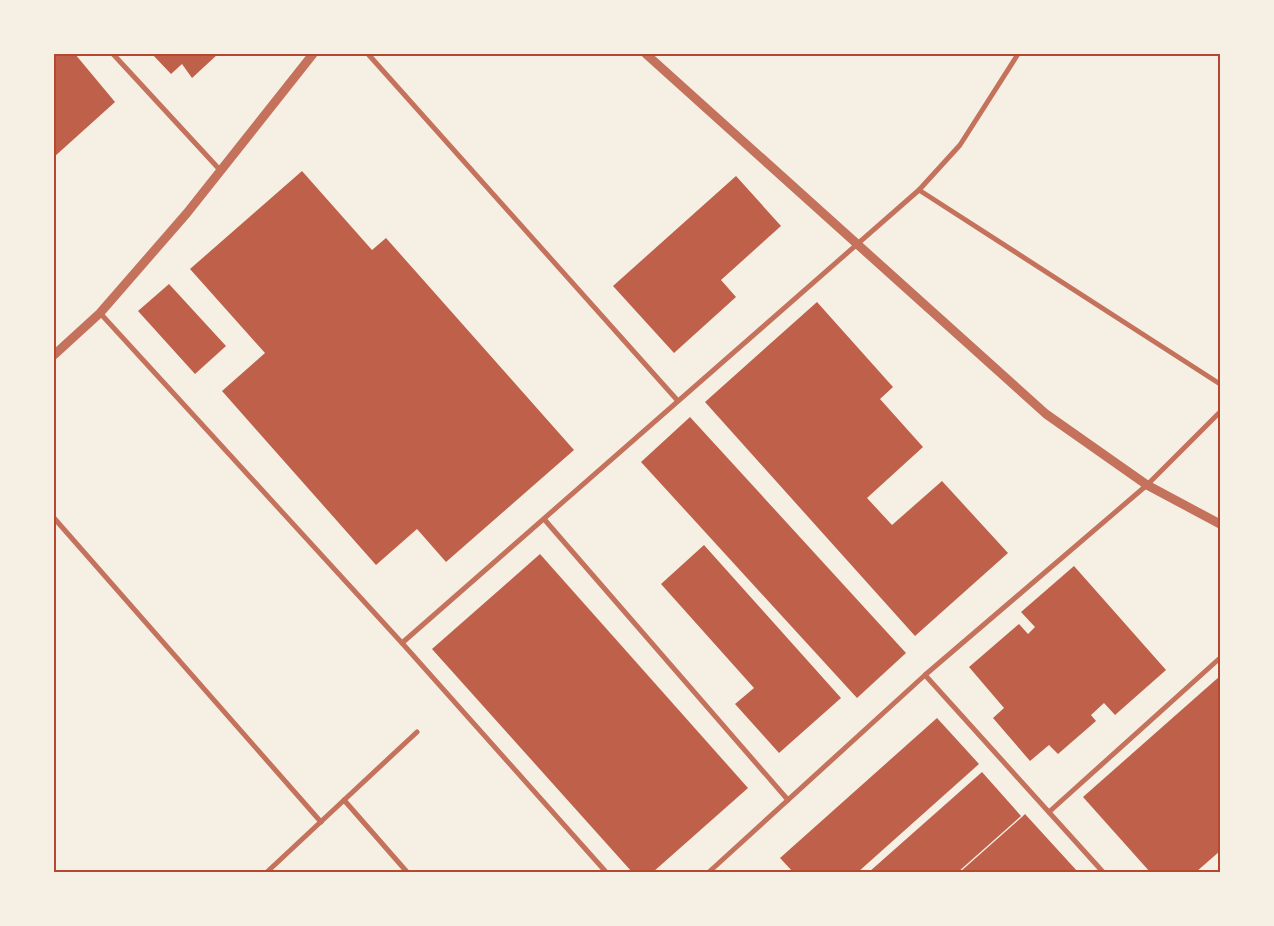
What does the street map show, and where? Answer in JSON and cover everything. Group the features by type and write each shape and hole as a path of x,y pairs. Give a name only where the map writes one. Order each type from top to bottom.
{"street":[{"path":"113,54 220,170"},
{"path":"54,355 100,313 187,214 313,54"},
{"path":"368,54 678,402"},
{"path":"646,54 1046,414 1146,485 1220,524"},
{"path":"402,643 919,190 960,145 1018,54"},
{"path":"919,190 1220,384"},
{"path":"100,313 402,643 606,872"},
{"path":"710,872 925,675 1146,485 1220,412"},
{"path":"54,518 321,822"},
{"path":"544,519 788,800"},
{"path":"1049,812 1220,658"},
{"path":"925,675 1103,872"},
{"path":"267,872 417,732"},
{"path":"344,800 407,872"}],"building":[{"path":"54,54 75,54 115,102 54,157"},
{"path":"152,54 218,54 192,78 182,64 171,74"},
{"path":"302,171 372,250 386,238 574,450 446,562 417,529 376,565 222,391 265,353 190,269"},
{"path":"736,176 781,226 721,280 736,297 674,353 613,286"},
{"path":"169,284 226,346 195,374 138,311"},
{"path":"817,302 893,387 880,399 923,447 867,498 892,525 942,481 1008,553 915,636 705,402"},
{"path":"690,417 906,653 857,698 641,462"},
{"path":"704,545 841,698 779,753 735,704 754,688 661,584"},
{"path":"540,554 748,788 653,872 632,872 432,649"},
{"path":"1074,566 1166,670 1115,715 1104,703 1091,715 1096,721 1058,754 1049,745 1030,761 993,718 1004,708 969,667 1019,624 1028,634 1035,627 1021,612"},
{"path":"1220,676 1220,851 1196,872 1150,872 1083,797"},
{"path":"937,718 979,764 858,872 793,872 780,858"},
{"path":"982,772 1021,816 958,872 869,872"},
{"path":"1025,814 1078,872 960,872 1022,817"}]}
